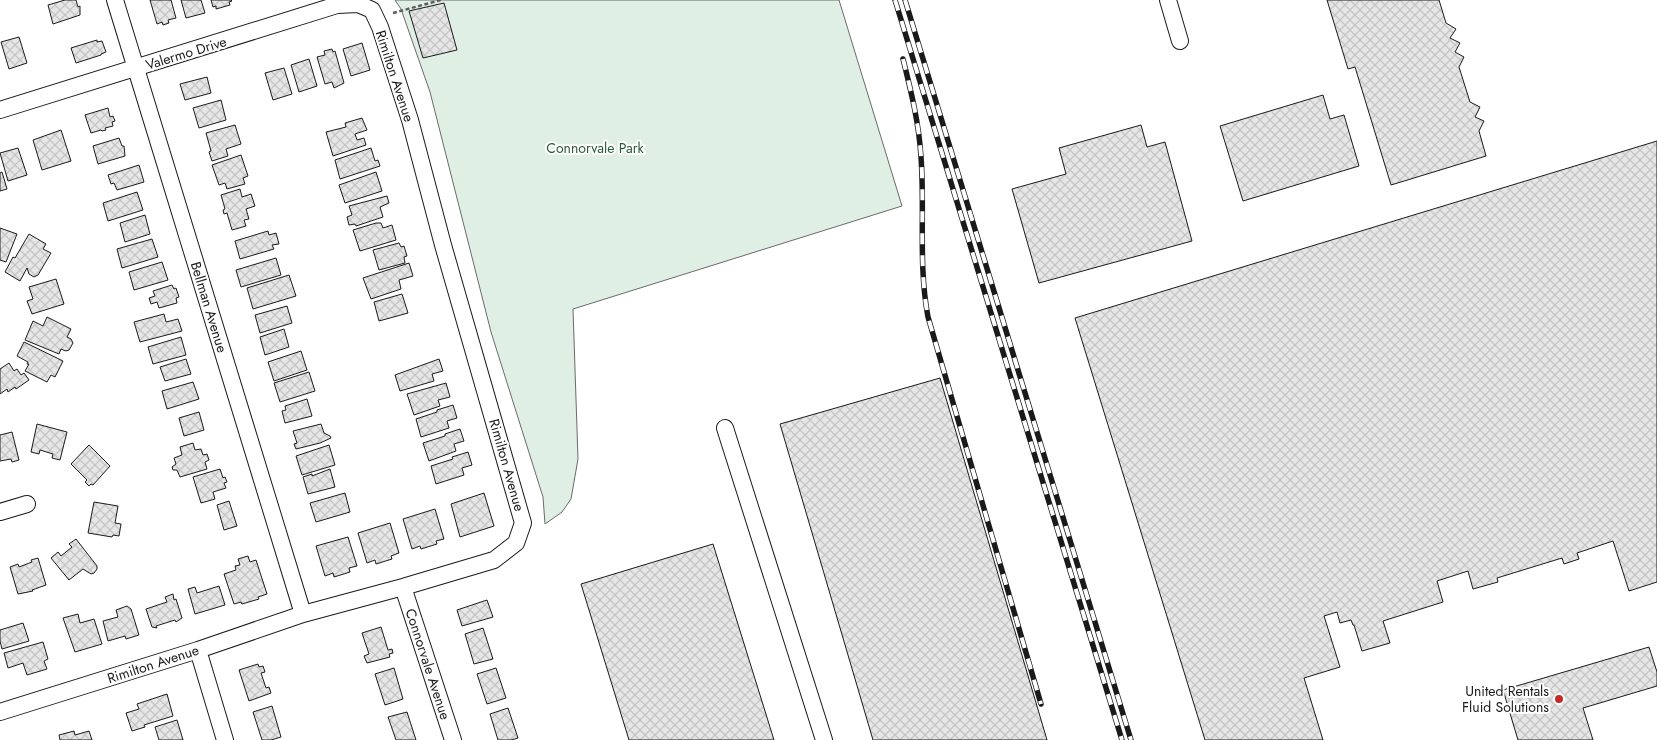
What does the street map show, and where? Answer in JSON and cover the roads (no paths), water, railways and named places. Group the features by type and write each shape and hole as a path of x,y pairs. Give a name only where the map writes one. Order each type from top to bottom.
{"street":[{"name":"Bellman Avenue","path":"115,0 303,614"},
{"path":"1168,0 1180,41"},
{"name":"Valermo Drive","path":"0,110 337,5 358,4 372,10"},
{"name":"Rimilton Avenue","path":"0,712 198,650 303,614 494,560 516,543 523,523 410,120 380,27 372,10"},
{"path":"726,428 824,740"},
{"path":"0,512 27,504"},
{"name":"Connorvale Avenue","path":"403,587 453,740"},
{"path":"198,650 225,740"}],"railway":[{"path":"895,0 1122,740"},
{"path":"905,0 1131,740"},
{"path":"903,59 920,144 922,257 928,317 1041,704"}],"place":[{"name":"United Rentals Fluid Solutions","path":"1559,699"}],"park label":[{"name":"Connorvale Park","path":"595,148"}]}
